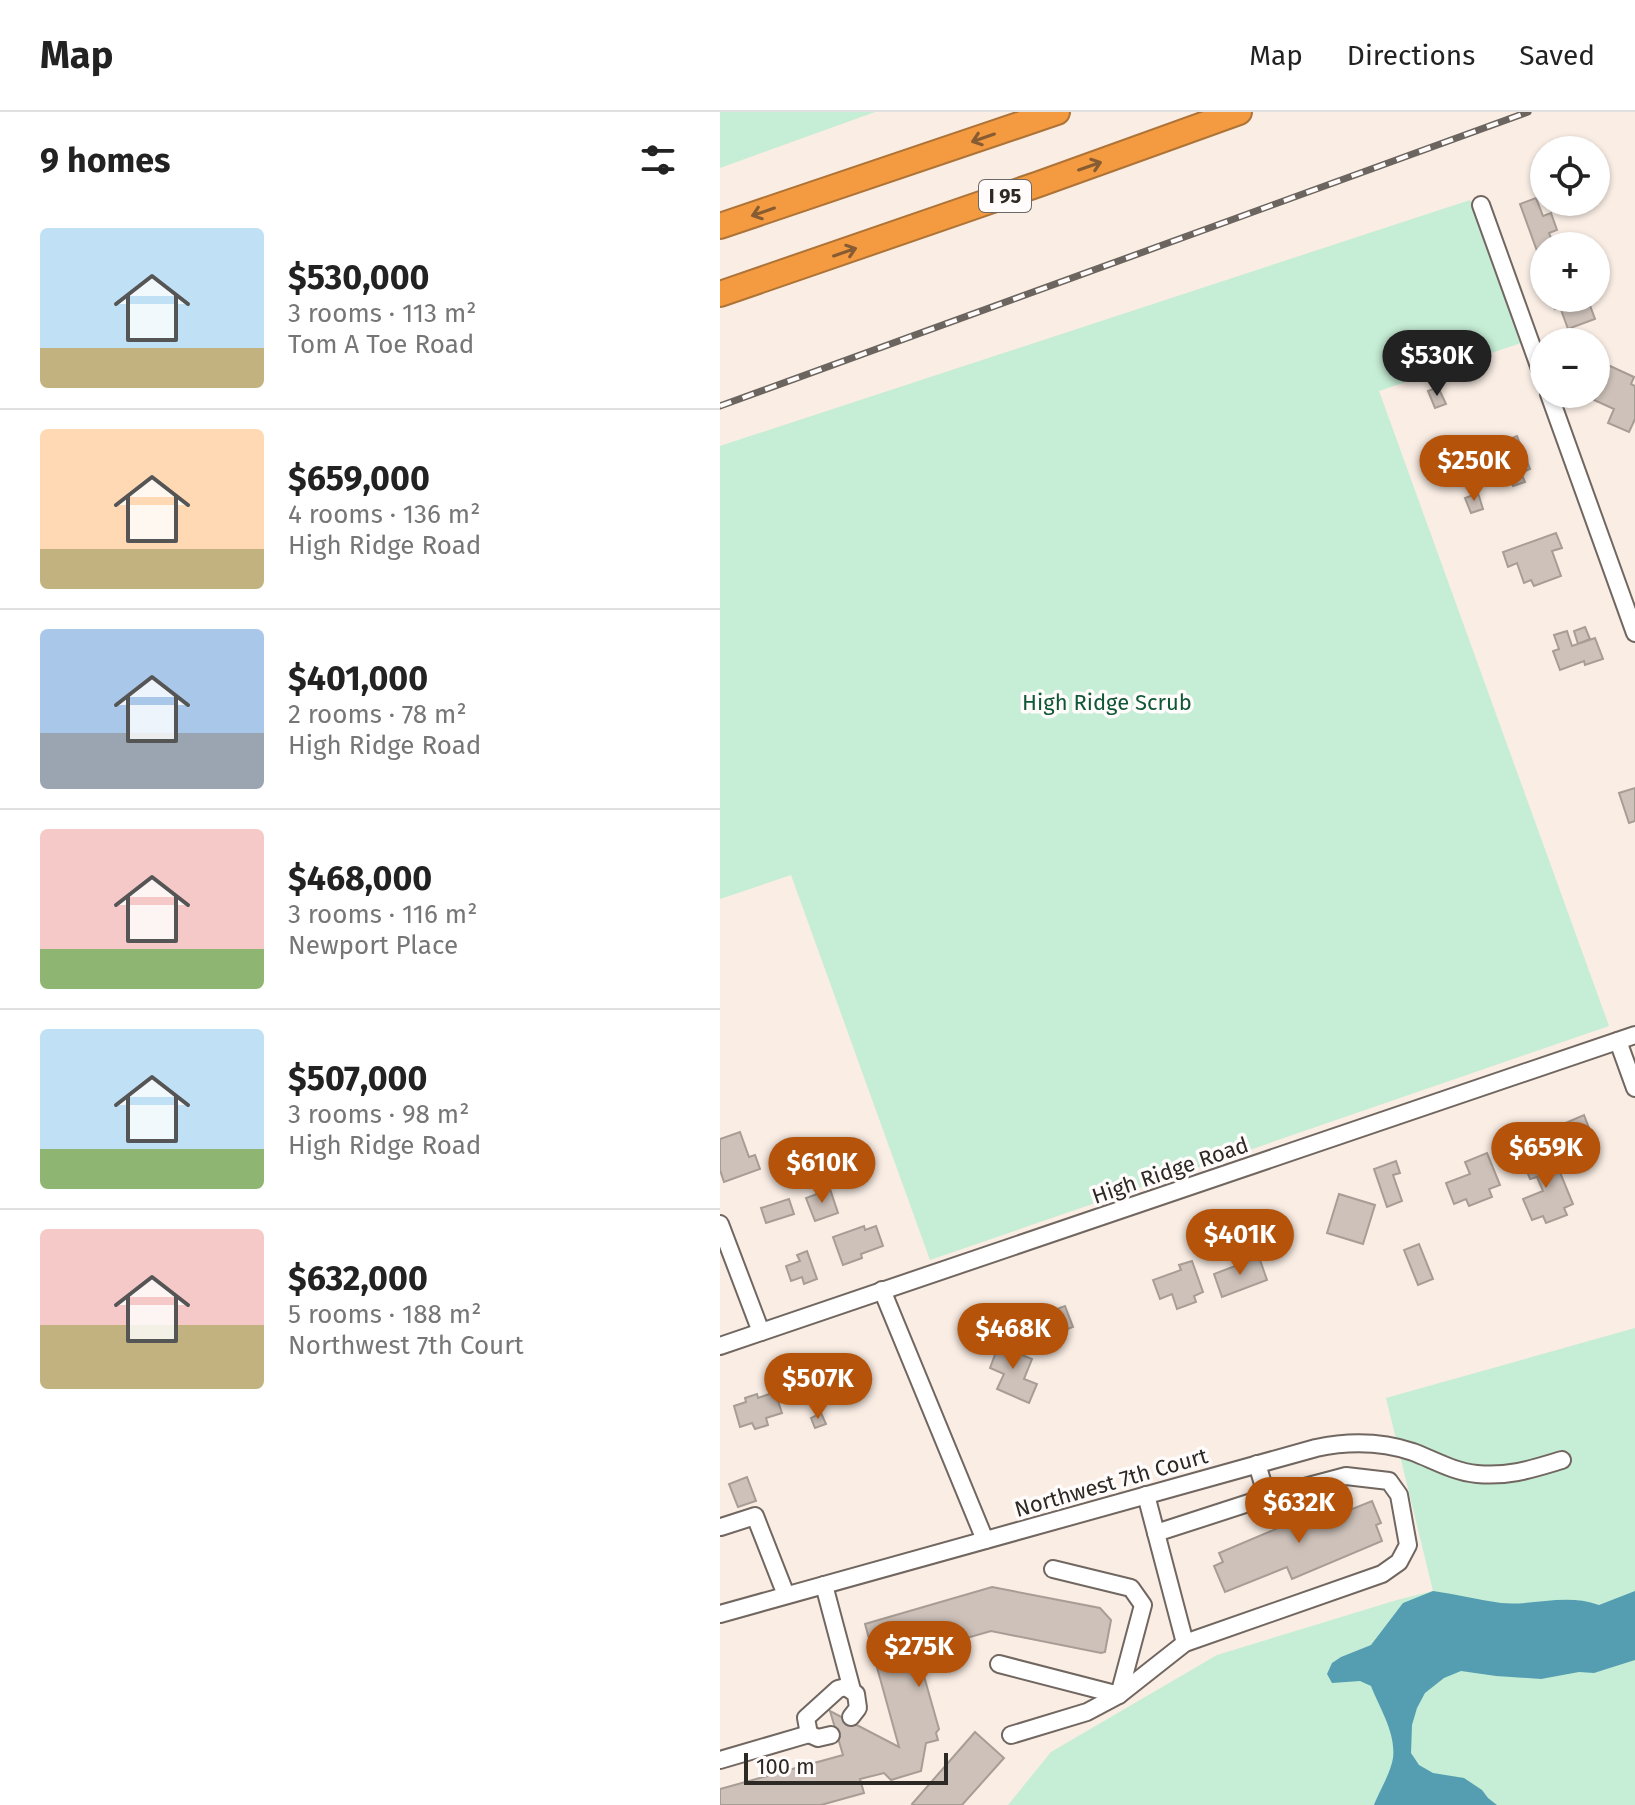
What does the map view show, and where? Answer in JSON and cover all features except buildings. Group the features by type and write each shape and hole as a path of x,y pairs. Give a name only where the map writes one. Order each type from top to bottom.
{"highway":[{"path":"720,226 1057,112"},
{"name":"I 95","path":"720,294 1239,112"},
{"path":"720,313 771,277"}],"street":[{"path":"1481,205 1530,341"},
{"path":"1554,408 1635,633"},
{"name":"High Ridge Road","path":"720,1346 1635,1035"},
{"path":"1618,1041 1635,1088"},
{"path":"720,1224 761,1332"},
{"path":"882,1290 985,1540"},
{"name":"Northwest 7th Court","path":"720,1614 1338,1443 1393,1446 1445,1466 1478,1474 1515,1474 1562,1460"},
{"path":"1257,1464 1267,1497"},
{"path":"1011,1735 1087,1712 1119,1695 1185,1643 1382,1574 1399,1562 1408,1545 1399,1495 1389,1481 1346,1476 1267,1497 1156,1533"},
{"path":"1146,1495 1185,1643"},
{"path":"721,1527 755,1516 786,1595"},
{"path":"1053,1569 1131,1588 1143,1605 1119,1695"},
{"path":"824,1585 852,1690"},
{"path":"999,1664 1119,1695"},
{"path":"809,1734 806,1718 838,1689 846,1687 856,1694 858,1708 851,1717"},
{"path":"720,1760 809,1734 818,1738 831,1735"}],"green space":[{"path":"720,112 875,112 720,168"},
{"name":"High Ridge Scrub","path":"1470,200 1521,343 1379,391 1609,1026 930,1260 791,875 720,899 720,446"},
{"path":"1635,1328 1635,1805 1008,1805 1051,1752 1217,1655 1433,1591 1386,1398"}],"water":[{"path":"1433,1591 1501,1603 1574,1600 1599,1605 1635,1591 1635,1660 1594,1673 1579,1672 1541,1679 1461,1671 1444,1678 1425,1693 1412,1725 1411,1753 1419,1765 1433,1773 1464,1778 1497,1805 1374,1805 1393,1758 1392,1739 1386,1721 1371,1686 1360,1681 1332,1683 1327,1674 1332,1663 1341,1657 1371,1645 1403,1603"}],"railway":[{"path":"720,406 1528,112"}]}
